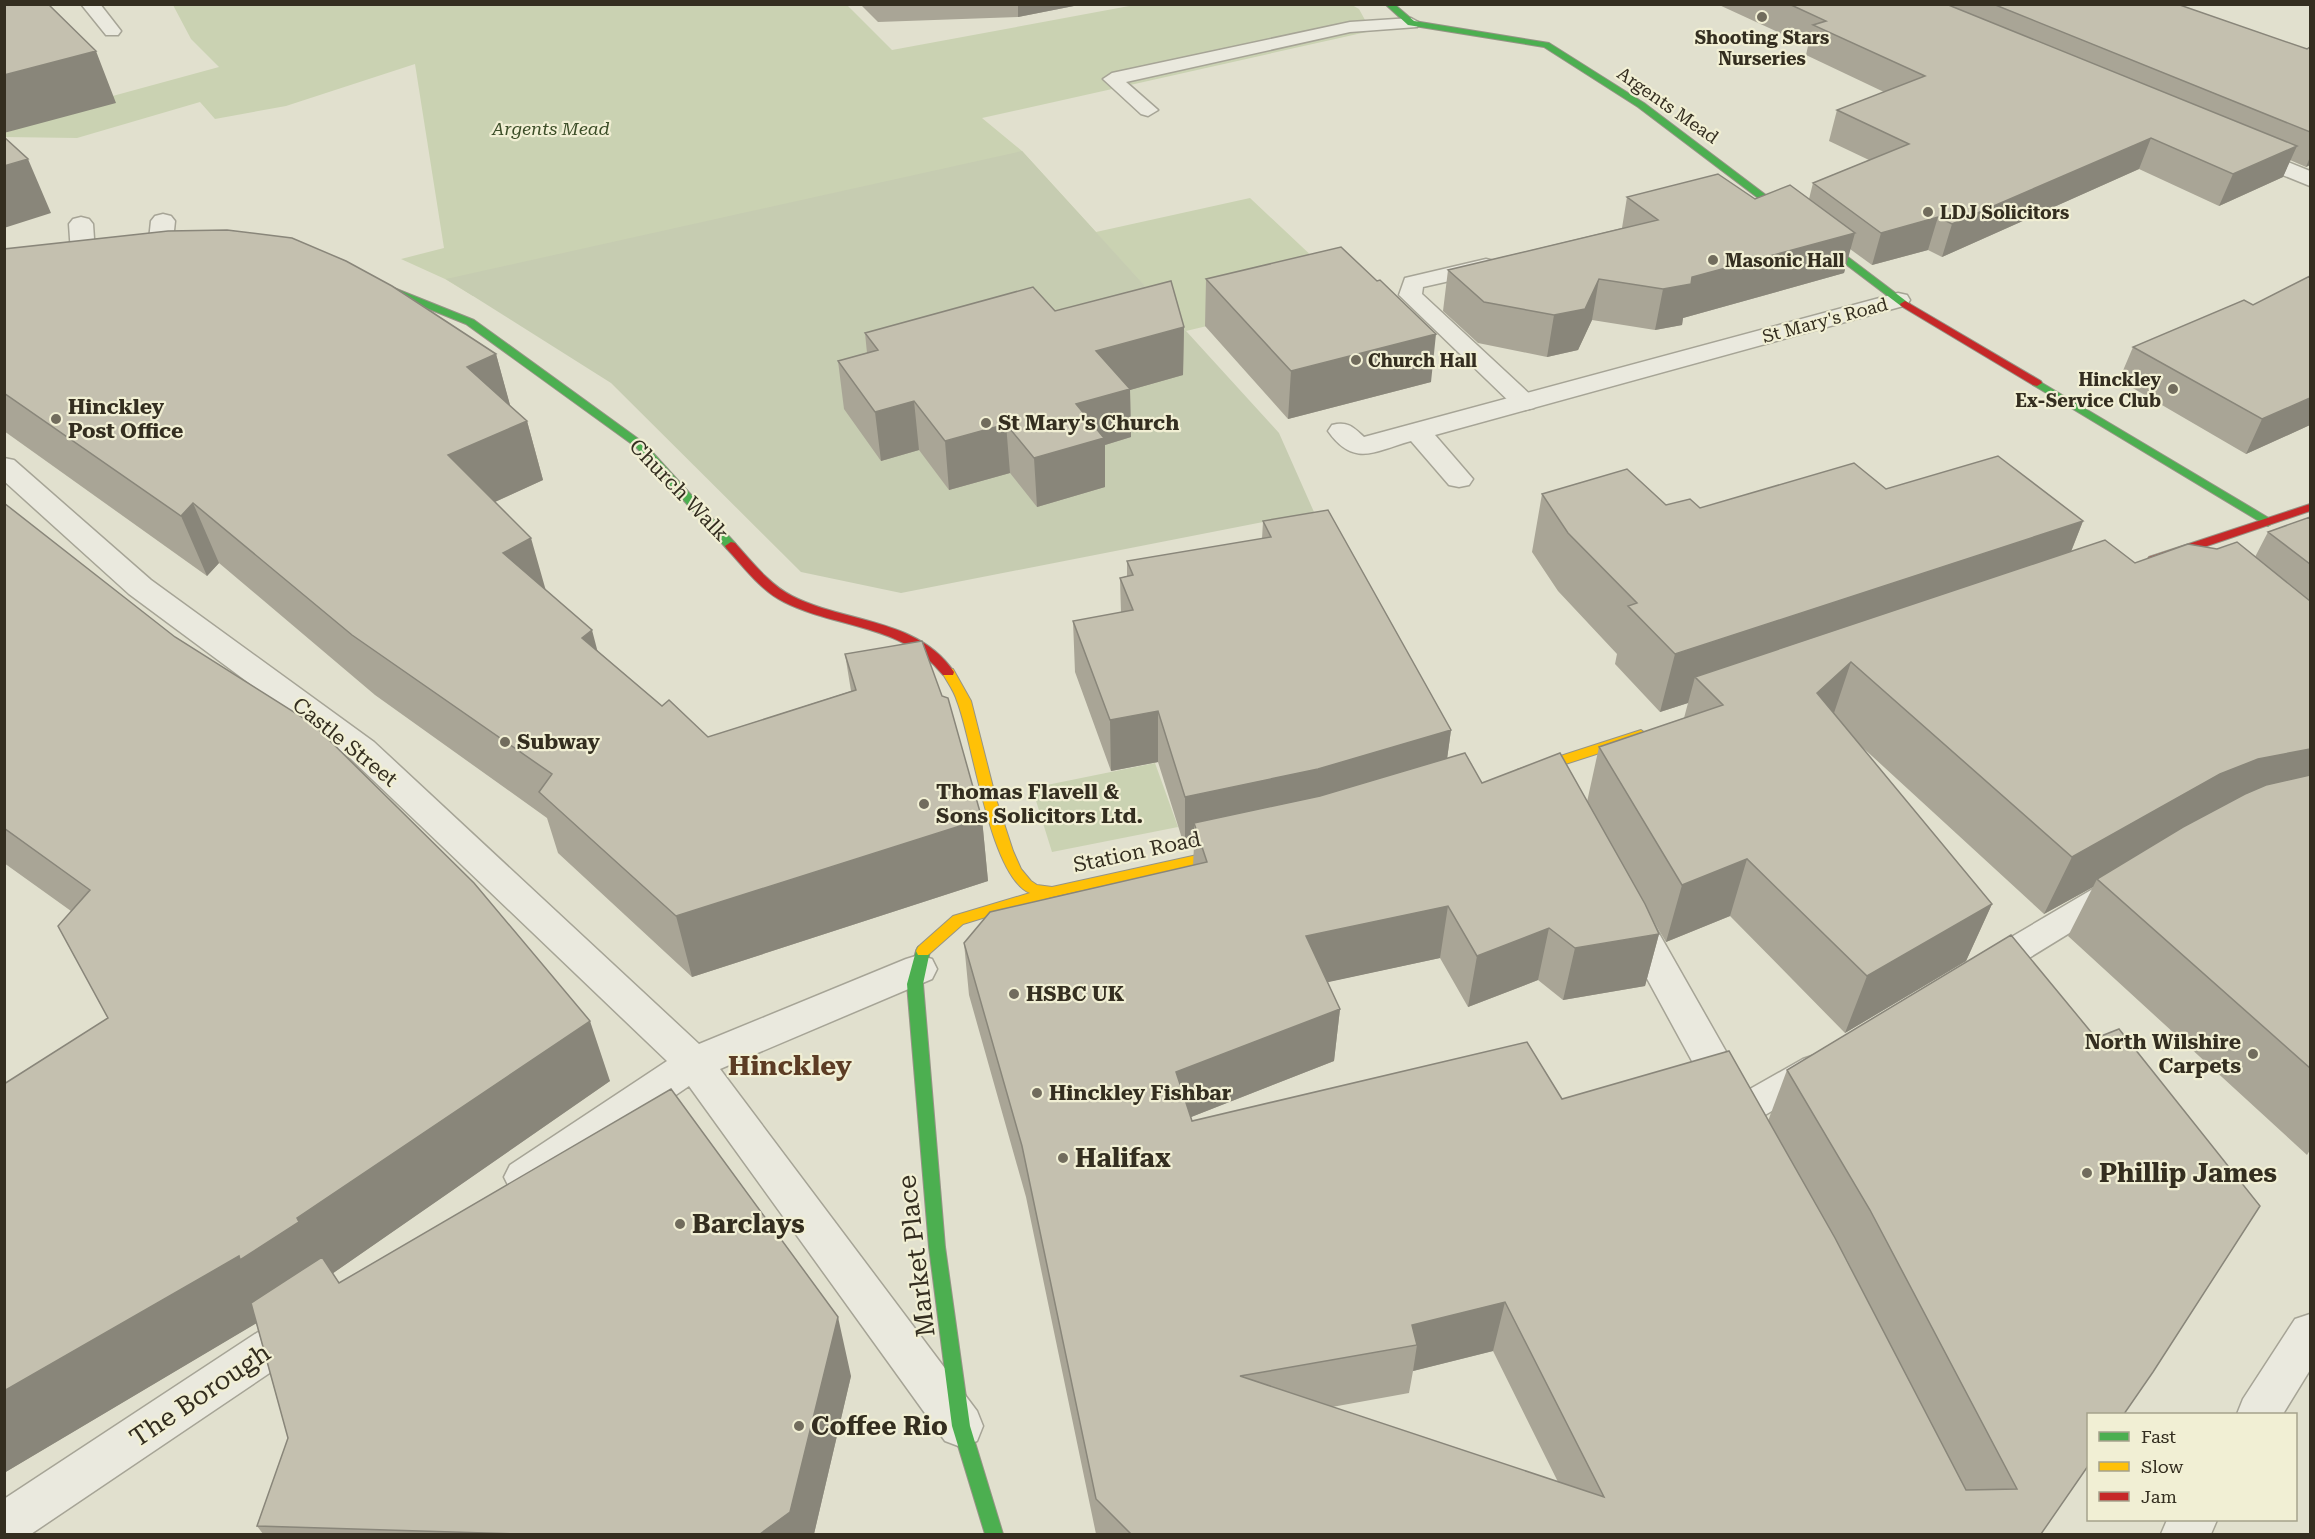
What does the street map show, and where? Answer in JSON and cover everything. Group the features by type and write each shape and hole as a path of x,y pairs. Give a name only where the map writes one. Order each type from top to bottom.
{"street":[{"path":"1389,4 1411,23"},
{"name":"Argents Mead","path":"1411,23 1546,45 1641,105 1898,300"},
{"path":"2224,143 2310,179"},
{"path":"158,260 163,221"},
{"path":"81,224 84,268"},
{"name":"Church Walk","path":"353,277 470,322 640,444 753,570 787,599 902,636 942,661 963,699 995,817 1015,872 1027,886 1038,891 1052,892"},
{"name":"St Mary's Road","path":"1342,431 1359,447 1898,300 2268,522"},
{"path":"1418,432 1459,479"},
{"name":"Castle Street","path":"4,466 140,587 362,750 694,1064 961,1426"},
{"path":"2141,564 2310,507"},
{"path":"2175,552 2202,574"},
{"path":"1541,779 1658,729"},
{"name":"Station Road","path":"918,969 922,953 933,940 958,920 1052,892 1249,849"},
{"path":"1615,888 1748,1127"},
{"path":"497,1196 694,1064 918,969"},
{"name":"Market Place","path":"918,969 915,984 924,1112 938,1247 961,1426 993,1534"},
{"name":"The Borough","path":"4,1526 330,1308"},
{"path":"2260,1413 2310,1333"},
{"path":"2184,1534 2193,1521"}],"lane":[{"path":"90,4 112,31"},
{"path":"1148,110 1112,79 1350,27 1411,23"},
{"path":"1511,260 1413,283 1409,289 1410,295 1525,402"},
{"path":"1961,984 2141,874"},
{"path":"1748,1127 1840,1055"}],"green space":[{"name":"Argents Mead","path":"1140,4 1352,5 1359,9 1371,31 982,118 1022,151 1096,232 1250,198 1350,292 1186,331 1096,233 473,296 445,279 401,259 444,248 415,64 286,106 215,119 200,102 77,138 5,137 5,133 109,97 219,67 191,39 173,5 847,5 892,50"},
{"path":"1022,151 1279,433 1314,512 901,593 801,572 611,383 446,279"},
{"path":"1155,763 1178,827 1052,852 1032,788"}],"building":[{"path":"4,4 48,4 96,51 4,75"},
{"path":"1789,4 1946,4 2297,146 2233,174 2151,138 1952,224 1938,217 1881,233 1813,183 1909,144 1837,110 1925,76 1813,25 1826,21"},
{"path":"1993,4 2177,4 2307,49 2310,47 2310,132"},
{"path":"4,137 28,159 4,166"},
{"path":"1718,174 1755,199 1790,185 1855,233 1692,277 1691,284 1663,289 1599,279 1585,309 1554,315 1484,302 1448,270 1658,220 1627,197"},
{"path":"227,230 292,238 346,261 392,286 496,354 467,367 527,421 448,455 531,538 503,553 592,630 582,638 662,706 669,700 708,737 856,690 845,654 922,641 942,696 948,698 982,819 676,916 539,792 552,774 352,635 193,503 181,516 4,393 4,249 168,231"},
{"path":"1341,247 1377,281 1380,280 1436,334 1291,371 1206,279"},
{"path":"2310,276 2310,398 2262,419 2133,347 2244,300 2253,305"},
{"path":"1171,281 1184,327 1096,351 1130,389 1076,404 1104,438 1034,458 1006,424 945,441 914,401 875,412 838,361 878,350 865,333 1033,287 1055,311"},
{"path":"1998,456 2083,521 1675,654 1628,606 1637,603 1568,533 1542,494 1627,469 1666,505 1690,499 1700,508 1854,463 1886,489"},
{"path":"4,503 175,637 313,724 474,883 590,1021 297,1218 299,1222 240,1260 239,1256 4,1391 4,1084 108,1018 58,926 90,890 4,828"},
{"path":"1328,510 1451,730 1318,769 1185,797 1158,711 1110,720 1073,621 1133,610 1120,578 1133,575 1127,561 1271,537 1263,521"},
{"path":"2310,517 2310,564 2268,532"},
{"path":"2105,540 2135,563 2188,544 2217,549 2237,542 2310,601 2310,749 2258,759 2220,774 2072,857 1851,662 1817,693 1992,904 1867,976 1747,859 1682,885 1599,747 1723,705 1695,677"},
{"path":"1465,753 1482,783 1560,753 1645,904 1659,934 1575,948 1549,928 1477,956 1448,906 1306,936 1340,1009 1176,1072 1192,1121 1527,1042 1562,1099 1729,1051 1835,1238 1966,1490 2017,1489 1870,1210 1787,1070 2011,935 2096,1038 2119,1029 2260,1206 2125,1413 2087,1413 2087,1467 2041,1534 1131,1534 1096,1499 1022,1146 964,943 990,912 1207,862 1194,823 1320,796","holes":["1505,1302 1604,1497 1240,1376 1417,1345 1412,1325"]},
{"path":"2310,775 2310,1068 2097,879 2183,827 2245,794 2266,785"},
{"path":"671,1089 838,1317 790,1512 760,1534 518,1534 257,1526 288,1438 251,1303 322,1257 339,1283"}],"traffic: fast":[{"path":"1389,4 1411,23 1546,45 1641,105 1905,304"},
{"path":"369,281 470,322 640,445 731,546"},
{"path":"2037,383 2268,522"},
{"path":"923,951 915,984 937,1247 961,1426 994,1534"}],"traffic: slow":[{"path":"948,672 964,701 989,799 1006,851 1026,885 1052,892"},
{"path":"1522,773 1641,735"},
{"path":"923,951 958,920 1052,892 1238,851"}],"traffic: jam":[{"path":"1905,304 2037,383"},
{"path":"2153,560 2310,507"},
{"path":"731,546 765,582 788,599 919,644 936,657 948,672"}],"place":[{"name":"Shooting Stars Nurseries","path":"1762,17"},
{"name":"LDJ Solicitors","path":"1928,212"},
{"name":"Masonic Hall","path":"1713,260"},
{"name":"Church Hall","path":"1356,360"},
{"name":"Hinckley Ex-Service Club","path":"2173,389"},
{"name":"Hinckley Post Office","path":"56,419"},
{"name":"St Mary's Church","path":"986,423"},
{"name":"Subway","path":"505,742"},
{"name":"Thomas Flavell & Sons Solicitors Ltd.","path":"924,804"},
{"name":"HSBC UK","path":"1014,994"},
{"name":"North Wilshire Carpets","path":"2253,1054"},
{"name":"Hinckley Fishbar","path":"1037,1093"},
{"name":"Halifax","path":"1063,1158"},
{"name":"Phillip James","path":"2087,1173"},
{"name":"Barclays","path":"680,1224"},
{"name":"Coffee Rio","path":"799,1426"}],"district":[{"name":"Hinckley","path":"790,1066"}]}
